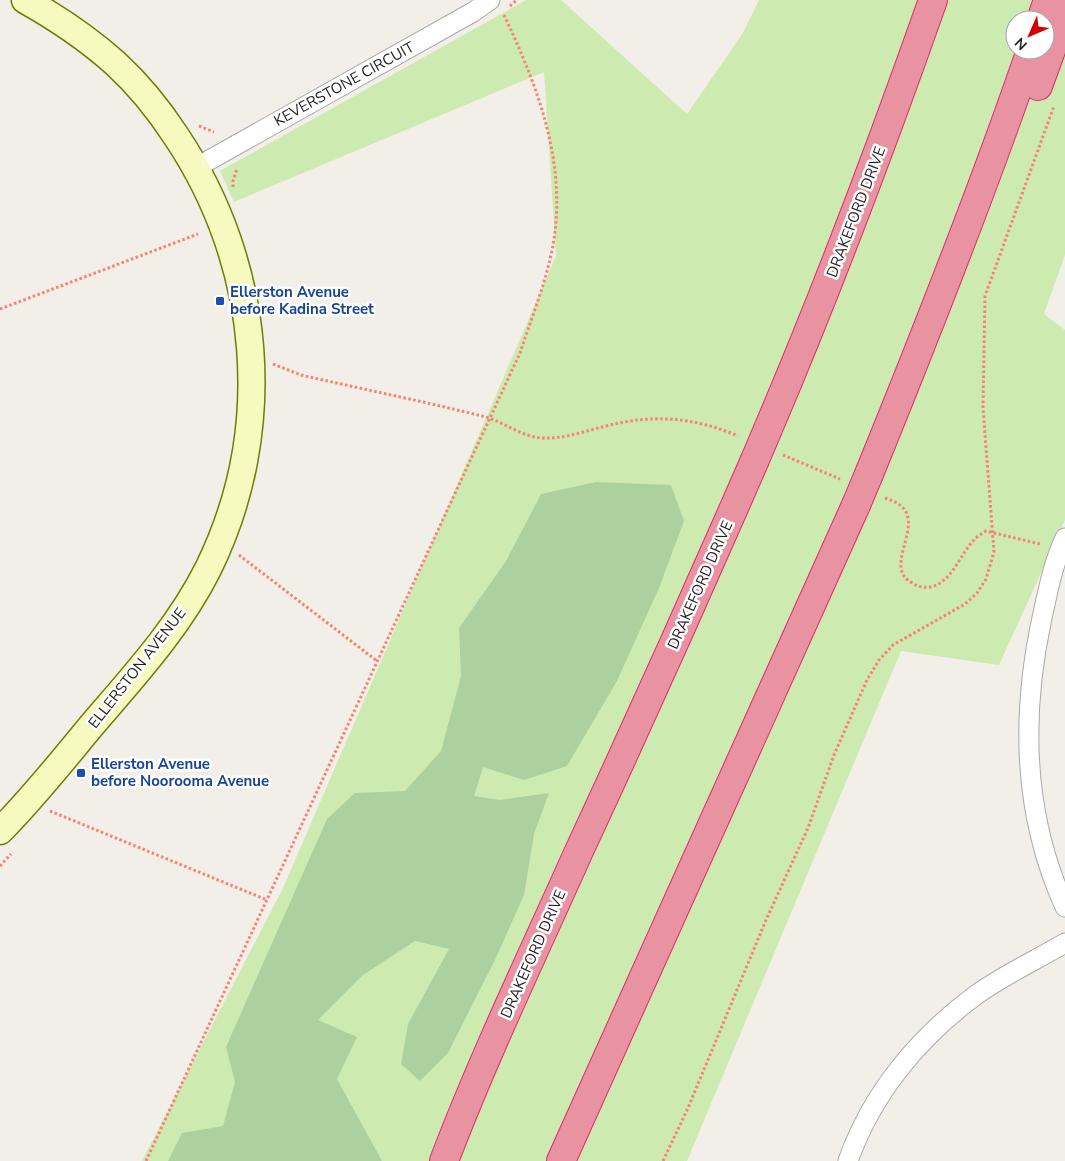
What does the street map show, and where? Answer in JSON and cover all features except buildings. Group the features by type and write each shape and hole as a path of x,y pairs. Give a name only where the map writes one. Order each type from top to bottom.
{"highway":[{"name":"DRAKEFORD DRIVE","path":"444,1161 525,970 680,632 768,430 817,313 881,150 933,0"},
{"path":"1002,135 1033,99 1065,12"},
{"path":"561,1161 856,505 932,320 1002,135 1028,60"}],"street":[{"name":"ELLERSTON AVENUE","path":"0,831 163,640 187,606 208,569 238,490 251,417 251,343 245,296 223,224 197,167 160,113 116,64 65,23 25,0"},
{"name":"KEVERSTONE CIRCUIT","path":"197,167 472,12 495,5"},
{"path":"1062,544 1047,592 1033,659 1027,725 1028,758 1036,821 1053,880 1065,907"},
{"path":"848,1161 855,1142 881,1094 897,1071 934,1030 977,995 1065,943"}],"path":[{"path":"146,1161 520,353 550,259 556,219 554,162 542,103 524,57 495,5"},
{"path":"663,1161 688,1108 766,920 808,828 834,755 867,680 879,660 893,645 938,621 977,594 992,564 994,552 993,531 983,408 985,296 1055,104"},
{"path":"0,309 223,224"},
{"path":"272,364 301,375 490,418"},
{"path":"993,531 1062,544"},
{"path":"237,554 377,661"},
{"path":"48,810 57,816 267,900"}],"green space":[{"path":"526,0 561,0 687,114 743,33 759,0 1065,0 1065,255 1044,314 1065,330 1065,520 999,665 901,651 687,1161 142,1161 283,888 556,256 544,72 234,202 220,171"},
{"path":"596,482 671,485 684,521 659,588 617,681 567,766 524,780 483,767 474,796 500,800 549,793 534,834 524,895 495,960 448,1053 420,1081 401,1064 408,1024 449,949 415,941 363,975 318,1020 357,1037 337,1079 382,1161 168,1161 182,1133 223,1126 235,1082 226,1047 327,819 355,793 405,791 441,751 461,676 459,628 506,561 541,494"}],"place":[{"name":"Ellerston Avenue before Kadina Street","path":"220,301"},
{"name":"Ellerston Avenue before Noorooma Avenue","path":"81,773"}]}
